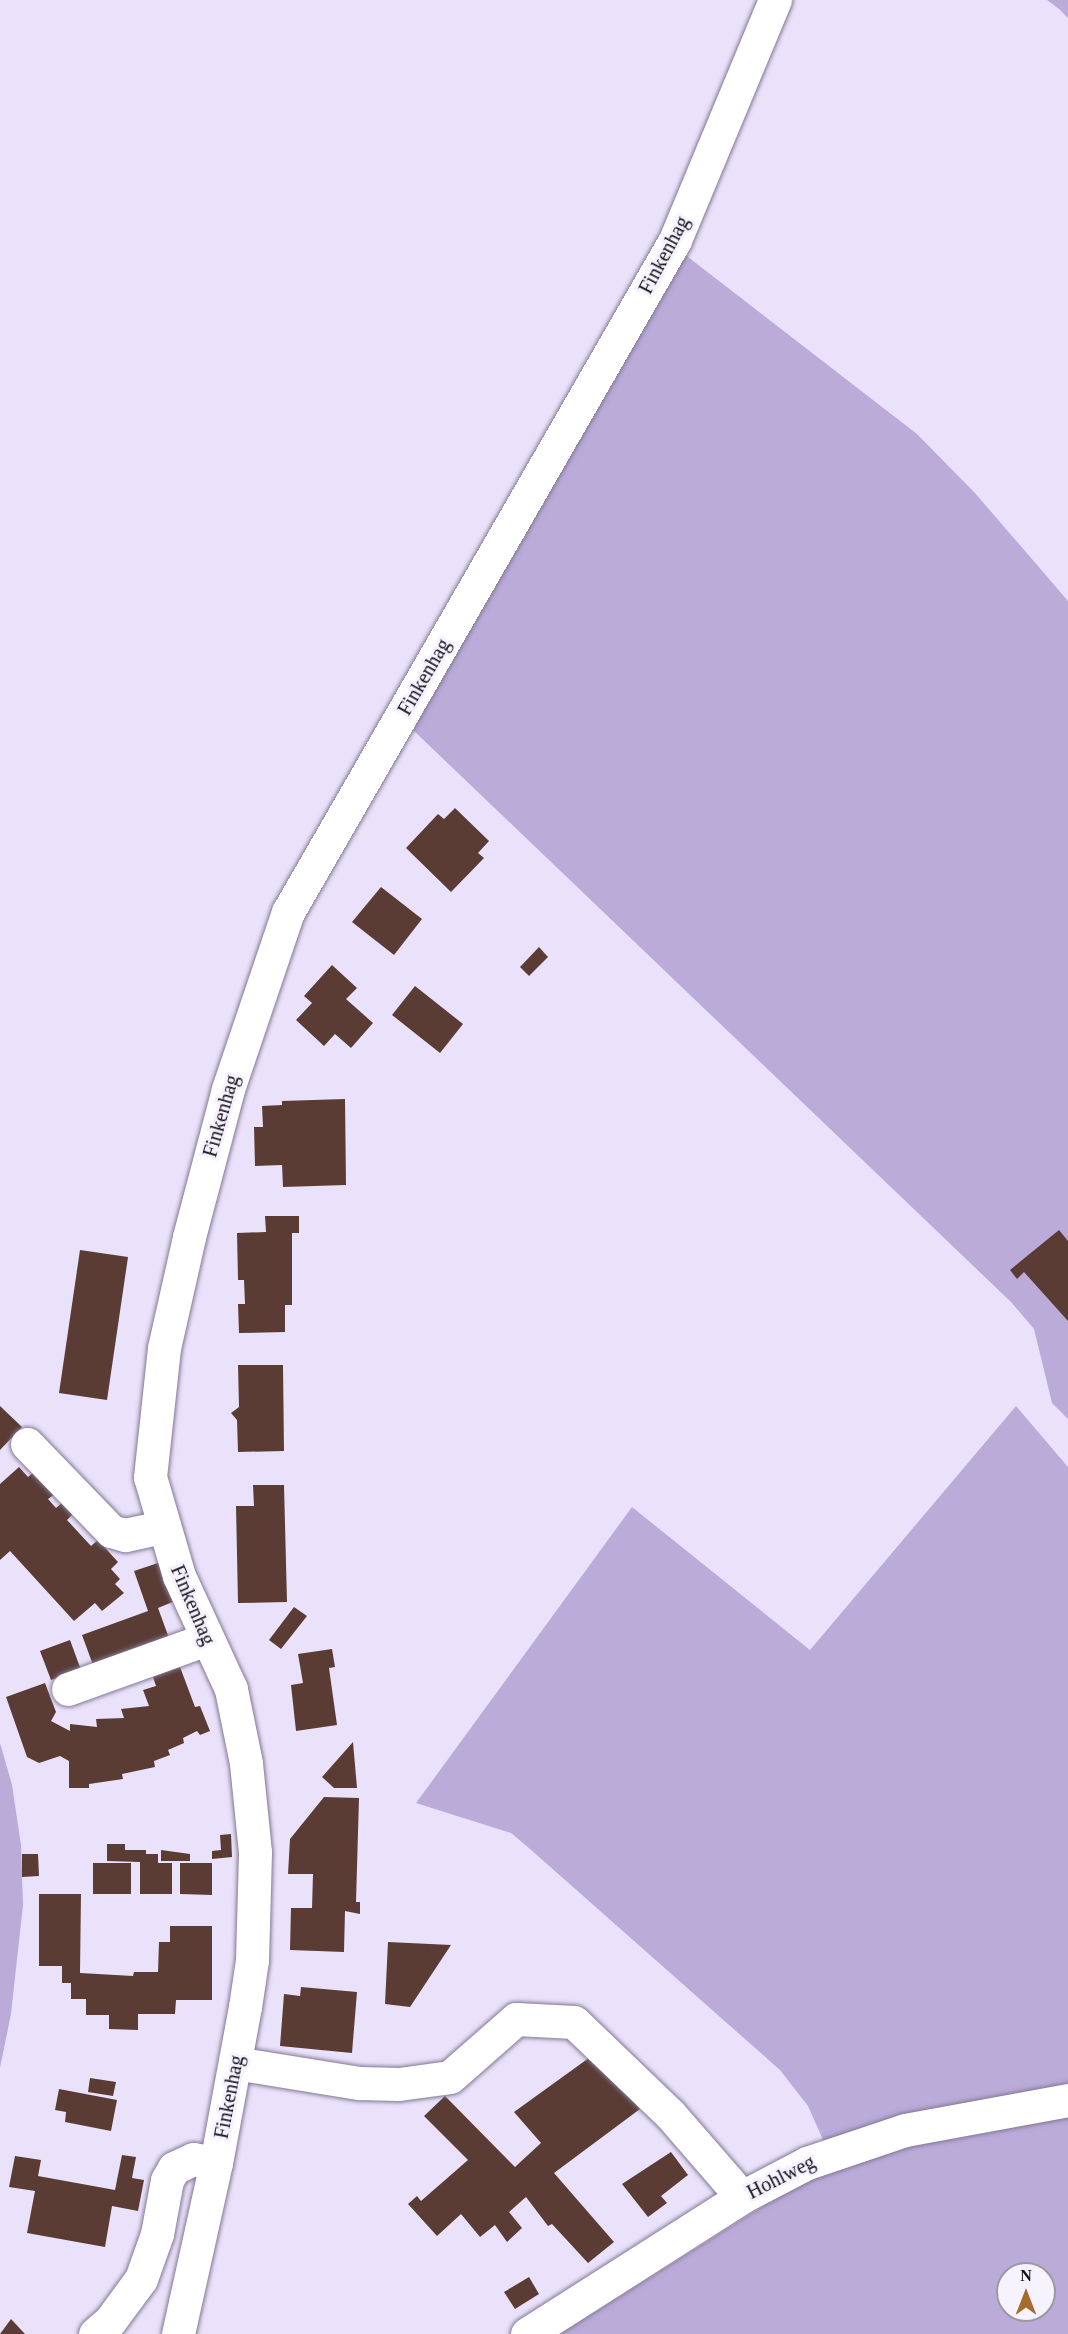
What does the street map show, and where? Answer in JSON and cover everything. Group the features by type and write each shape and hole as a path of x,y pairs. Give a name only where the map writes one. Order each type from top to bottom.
{"street":[{"name":"Finkenhag","path":"178,2334 216,2163 252,1960 255,1852 246,1763 231,1689 179,1576 150,1477 164,1348 228,1089 288,912 675,240 775,0"},
{"path":"27,1444 111,1531 125,1535 164,1527"},
{"path":"68,1689 207,1639"},
{"path":"235,2063 359,2083 399,2084 450,2077 516,2019 574,2022 670,2114 742,2197"},
{"name":"Hohlweg","path":"527,2334 742,2197 807,2163 874,2139 1068,2100"},
{"path":"95,2334 110,2321 141,2279 157,2234 167,2180 174,2168 193,2158 216,2163"}],"shaded area":[{"path":"1047,0 1068,0 1068,18 1059,9"},
{"path":"679,250 917,434 975,493 1068,601 1068,1419 1052,1403 1034,1329 1011,1302 413,730"},
{"path":"1016,1406 1068,1467 1068,2088 824,2142 808,2106 780,2070 511,1833 416,1803 632,1507 810,1650"},
{"path":"0,1743 12,1785 21,1845 23,1905 11,2014 0,2068"},
{"path":"1068,2113 1068,2334 560,2334 819,2171 909,2142"}],"building":[{"path":"455,808 489,841 478,853 484,858 451,892 406,848 438,814 444,819"},
{"path":"381,887 422,919 394,955 352,922"},
{"path":"539,947 548,957 529,976 520,967"},
{"path":"332,965 357,988 346,999 373,1023 351,1048 335,1034 324,1046 296,1020 312,1003 304,996"},
{"path":"415,986 463,1024 440,1053 392,1015"},
{"path":"345,1099 346,1185 283,1187 282,1165 255,1166 254,1127 263,1127 262,1106 282,1105 282,1101"},
{"path":"265,1216 299,1216 299,1233 292,1233 292,1305 285,1305 285,1332 239,1333 238,1304 245,1304 244,1280 238,1280 237,1233 266,1232"},
{"path":"1059,1230 1068,1241 1068,1321 1024,1272 1017,1279 1010,1270"},
{"path":"80,1250 128,1257 107,1400 59,1393"},
{"path":"238,1365 283,1365 284,1451 238,1452 237,1420 231,1413 239,1407"},
{"path":"0,1406 22,1427 0,1450"},
{"path":"19,1467 28,1477 35,1471 55,1494 48,1499 56,1508 63,1502 74,1513 67,1520 91,1546 98,1540 118,1562 111,1569 120,1579 115,1584 124,1593 102,1611 95,1603 74,1621 10,1551 0,1560 0,1484"},
{"path":"253,1485 284,1485 287,1602 238,1603 236,1506 254,1506"},
{"path":"161,1562 175,1601 158,1608 169,1638 93,1665 82,1635 148,1611 134,1571"},
{"path":"294,1607 307,1616 281,1649 269,1640"},
{"path":"70,1640 81,1670 51,1680 40,1651"},
{"path":"332,1649 335,1667 329,1668 337,1725 296,1731 291,1685 303,1683 298,1654"},
{"path":"180,1667 195,1707 200,1706 210,1731 200,1735 197,1731 183,1738 184,1743 168,1750 170,1755 154,1761 155,1767 122,1774 123,1779 89,1784 89,1788 69,1788 69,1761 60,1756 39,1763 27,1757 6,1697 45,1683 56,1712 51,1721 70,1731 70,1724 97,1727 96,1719 124,1718 121,1709 149,1706 143,1690 156,1686 153,1677"},
{"path":"353,1742 357,1788 334,1788 322,1777"},
{"path":"324,1797 359,1798 356,1902 360,1902 360,1914 345,1911 344,1952 290,1950 291,1908 312,1908 313,1874 288,1874 290,1839"},
{"path":"231,1834 232,1857 212,1859 212,1851 221,1850 220,1835"},
{"path":"107,1844 125,1844 125,1850 146,1850 146,1854 158,1854 158,1863 172,1863 172,1894 140,1894 140,1862 107,1861"},
{"path":"161,1850 190,1854 190,1861 161,1861"},
{"path":"22,1854 38,1854 39,1876 22,1877"},
{"path":"93,1863 131,1863 131,1894 93,1894"},
{"path":"180,1863 212,1863 212,1895 180,1894"},
{"path":"39,1894 81,1894 80,1973 133,1976 134,1972 158,1972 159,1942 170,1942 170,1926 212,1926 212,2000 176,2000 175,2014 138,2014 138,2030 109,2029 109,2015 86,2015 86,1999 71,1999 71,1983 62,1983 62,1966 39,1966"},
{"path":"388,1942 451,1945 410,2007 385,2004"},
{"path":"301,1987 357,1992 352,2053 280,2046 284,1994 300,1996"},
{"path":"593,2055 640,2109 554,2173 614,2242 588,2263 552,2224 548,2226 526,2197 509,2212 522,2228 507,2242 495,2225 480,2237 461,2214 437,2236 408,2204 417,2196 421,2201 468,2160 424,2116 445,2096 515,2167 541,2143 514,2112"},
{"path":"90,2078 116,2082 113,2096 88,2092"},
{"path":"59,2089 117,2100 111,2131 65,2122 66,2112 55,2110"},
{"path":"671,2152 688,2175 661,2196 667,2203 648,2217 622,2184"},
{"path":"122,2155 136,2157 132,2178 144,2180 138,2211 112,2206 105,2247 27,2233 35,2191 9,2187 15,2156 41,2160 38,2176 115,2190"},
{"path":"529,2277 539,2294 515,2309 504,2292"},
{"path":"11,2319 25,2334 0,2334"}]}
